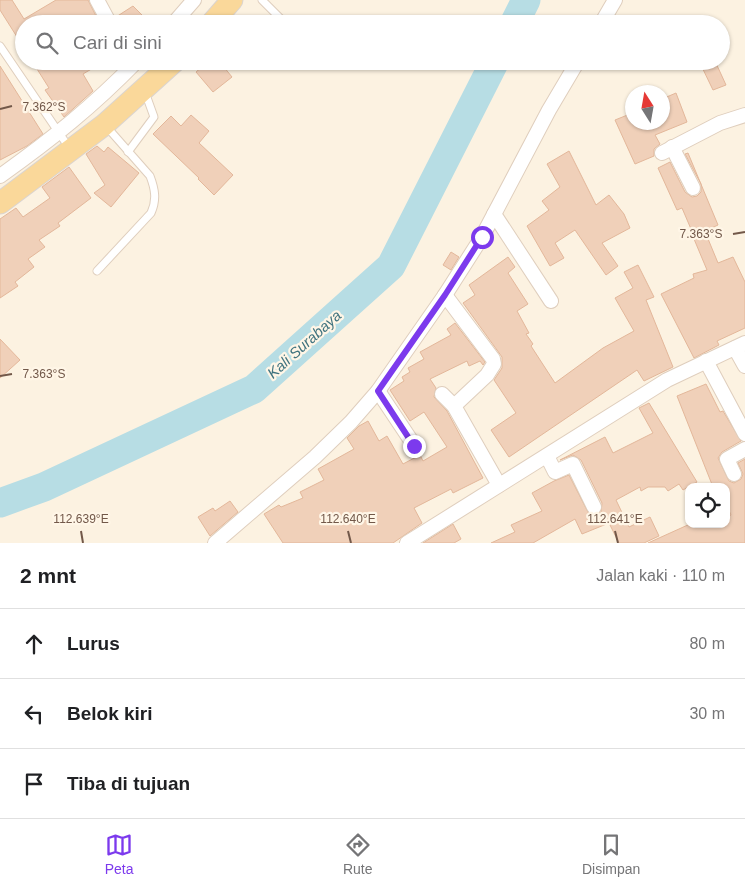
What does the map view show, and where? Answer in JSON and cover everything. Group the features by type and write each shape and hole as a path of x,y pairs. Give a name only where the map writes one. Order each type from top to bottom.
{"main road":[{"path":"219,15 232,0"},
{"path":"0,203 104,125 166,70"}],"street":[{"path":"97,0 105,15"},
{"path":"181,15 194,0"},
{"path":"606,15 615,0"},
{"path":"0,176 60,134 103,96 128,70"},
{"path":"140,70 149,87"},
{"path":"215,543 315,457 351,422 378,391 445,295 494,214 549,110 573,70"},
{"path":"693,188 667,150 720,122 745,115"},
{"path":"494,214 551,301"},
{"path":"445,295 493,359 494,364 487,375 454,406"},
{"path":"415,541 499,485 668,380 740,345 745,366"},
{"path":"706,361 745,434"},
{"path":"378,391 414,446"},
{"path":"442,394 454,406 499,485"},
{"path":"734,474 727,459 745,449"},
{"path":"547,456 555,472 573,464 594,507"}],"lane":[{"path":"262,0 277,15"},
{"path":"0,46 15,68"},
{"path":"16,70 71,151"},
{"path":"128,152 154,116 149,87"},
{"path":"97,271 151,213 155,204 154,186 150,176 104,125"}],"building":[{"path":"0,0 12,0 21,15 15,15 15,34 0,10"},
{"path":"56,0 88,0 96,15 31,15"},
{"path":"133,6 142,15 119,15"},
{"path":"0,66 43,134 27,146 0,160"},
{"path":"38,70 90,70 83,74 93,91 64,117 45,90 49,88"},
{"path":"198,70 226,70 232,77 213,92 196,72"},
{"path":"703,70 719,70 726,85 713,90"},
{"path":"676,93 687,122 670,129 670,96"},
{"path":"191,115 209,131 199,143 233,175 214,195 153,134 171,116 181,126"},
{"path":"625,116 625,130 667,130 655,135 660,144 654,149 654,156 635,164 615,120"},
{"path":"97,146 104,152 108,147 139,173 111,207 94,193 105,185 86,154"},
{"path":"569,151 596,205 609,195 624,214 630,228 602,243 618,266 606,275 575,230 555,243 564,258 550,266 527,226 549,210 542,201 560,187 547,164"},
{"path":"688,153 701,183 685,154"},
{"path":"670,162 685,192 692,197 697,196 701,192 701,184 718,225 694,236 682,208 677,210 658,168"},
{"path":"69,167 91,198 58,223 60,226 39,240 45,247 28,259 34,267 15,282 18,286 0,298 0,219 16,208 23,217 50,198 42,187"},
{"path":"706,234 718,263 733,257 745,282 745,328 717,341 719,345 694,358 661,294 694,278 693,274 707,270 694,239"},
{"path":"451,252 459,257 451,270 443,265"},
{"path":"508,257 515,267 508,273 528,304 517,311 529,333 526,334 533,344 531,346 555,383 603,348 634,331 615,298 633,288 624,272 638,265 654,297 646,300 673,367 644,381 637,370 509,457 491,430 516,413 494,380 502,368 502,357 463,303 475,295 469,285"},
{"path":"455,323 485,362 483,365 480,361 469,366 467,361 430,379 436,388 434,397 447,411 483,478 453,493 451,489 414,508 422,523 393,543 283,543 264,514 279,505 281,507 303,498 300,492 324,480 318,469 354,449 347,438 359,426 368,421 379,441 387,436 403,464 420,455 423,461 447,447 424,412 410,421 390,390 404,381 402,377 410,372 408,368 424,359 420,352 451,335 447,329"},
{"path":"0,339 20,360 0,378"},
{"path":"706,384 720,412 723,411 741,441 722,452 718,458 729,481 734,483 741,479 743,474 738,463 745,459 745,543 648,543 685,526 685,528 730,528 730,483 711,483 677,396"},
{"path":"649,403 697,482 685,483 685,489 683,490 679,484 668,491 665,487 648,487 641,491 640,487 616,500 629,527 650,517 659,536 644,543 619,543 609,523 582,534 575,519 533,543 491,543 515,532 511,525 542,511 532,493 569,475 589,514 594,516 601,512 602,503 581,460 573,455 560,460 605,437 613,453 653,433 639,408"},
{"path":"230,501 238,512 210,536 198,517 213,508 215,511"},
{"path":"453,524 461,539 454,543 423,543"}],"waterway":[{"name":"Kali Surabaya","path":"518,15 526,0"},
{"name":"Kali Surabaya","path":"0,503 44,487 254,389 391,266 490,70"}],"route":[{"path":"414,446 378,391 445,295 482,237"}]}
